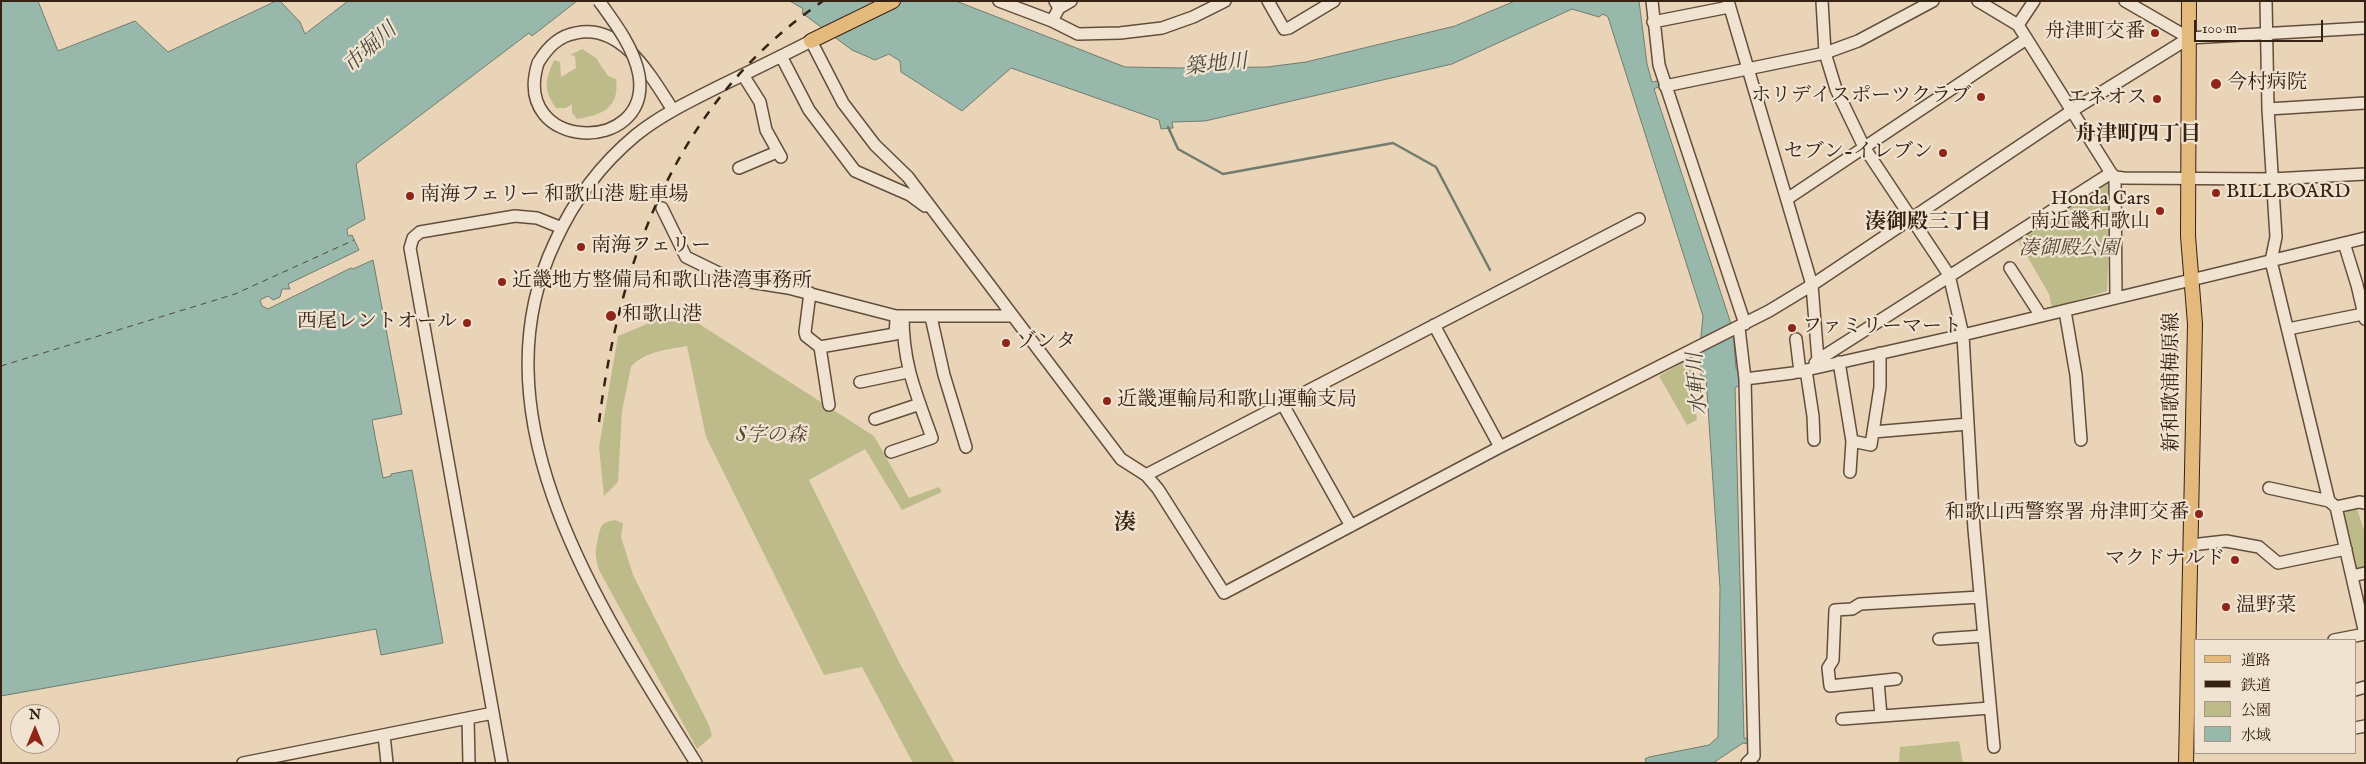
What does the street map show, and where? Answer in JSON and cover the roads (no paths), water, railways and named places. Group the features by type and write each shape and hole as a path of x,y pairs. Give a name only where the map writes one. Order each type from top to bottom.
{"main road":[{"path":"811,41 893,1"},
{"name":"新和歌浦梅原線","path":"2186,763 2195,324 2188,236 2189,1"}],"street":[{"path":"599,1 616,26 637,68 638,96 630,113 624,120 608,130 589,134 570,131 553,124 543,112 536,98 534,83 538,63 548,48 566,36 581,32 604,34 617,42 641,63 673,110"},
{"path":"999,1 1052,21 1078,34 1120,33 1162,28 1193,17 1225,1"},
{"path":"1052,21 1057,5 1071,1"},
{"path":"1268,1 1284,29 1334,1"},
{"path":"1652,1 1659,65 1741,327 1745,379 1754,756 1747,763"},
{"path":"1822,1 1825,53 1836,89 1864,147 1913,217 1949,275 1963,335 1980,597 1994,746"},
{"path":"1665,86 1825,53 1858,41 1933,1"},
{"path":"1978,1 2018,25 2025,40 2073,110 2113,175 2116,298"},
{"path":"2018,25 2034,1"},
{"path":"2125,1 2189,38"},
{"path":"2266,1 2265,33 2268,109 2276,237 2271,261 2332,504 2346,549 2364,632 2338,639"},
{"path":"1653,22 1728,4 1812,285 1818,360"},
{"path":"696,763 584,571 553,495 540,454 528,392 528,336 539,280 562,228 586,188 605,164 638,134 673,110 811,41 843,103 874,145 908,177 1120,459 1146,474 1158,489 1224,593 1500,447 1741,327 1812,285 2073,110 2189,38 2365,28"},
{"path":"1787,199 2025,40"},
{"path":"781,56 810,110 856,171 910,195 935,213"},
{"path":"739,168 779,155 766,130 760,102 743,75"},
{"path":"2268,109 2365,103"},
{"path":"1805,370 1949,275 2113,175 2272,179 2365,174"},
{"path":"662,208 689,259 731,279 810,293 900,316 1012,316"},
{"path":"502,763 410,248 414,238 420,232 506,217 531,217 562,228"},
{"path":"1146,474 1639,219"},
{"path":"1745,379 1805,370 1963,335 2365,238"},
{"path":"2288,330 2364,316 2344,242"},
{"path":"2010,268 2041,316"},
{"path":"810,293 805,332 806,336 820,347 829,405"},
{"path":"2065,311 2076,375 2081,440"},
{"path":"820,347 895,334 900,316"},
{"path":"891,452 932,440 908,372 900,316"},
{"path":"931,317 944,375 966,446"},
{"path":"1434,325 1500,447"},
{"path":"1796,339 1805,370 1814,440"},
{"path":"1852,441 1871,445 1880,387 1880,353"},
{"path":"1839,362 1852,441 1850,472"},
{"path":"860,382 908,372"},
{"path":"1282,403 1351,526"},
{"path":"876,419 920,404"},
{"path":"1873,432 1968,424"},
{"path":"2269,488 2332,504 2365,503"},
{"path":"2190,545 2226,541 2259,547 2278,563 2346,549"},
{"path":"2352,576 2365,573"},
{"path":"1896,679 1830,686 1828,668 1833,660 1835,610 1852,609 1860,604 1980,597"},
{"path":"1940,639 1984,636"},
{"path":"1878,681 1881,716"},
{"path":"1842,719 1990,708"},
{"path":"243,763 493,713"},
{"path":"468,718 469,763"},
{"path":"384,735 387,763"}],"water":[{"name":"市堀川","path":"1,1 38,1 58,51 135,21 168,52 276,1 280,1 300,22 305,34 348,1 577,1 532,36 529,33 356,164 365,219 347,229 348,236 352,235 359,250 288,284 290,289 282,289 280,297 273,300 268,296 260,300 262,306 268,309 351,268 353,269 373,260 402,414 372,420 383,478 391,476 391,474 412,470 443,643 381,655 376,629 1,696"},
{"path":"790,1 956,1 1125,67 1185,68 1267,67 1306,62 1455,26 1515,1 1639,1 1647,64 1652,82 1658,81 1660,86 1654,89 1733,330 1736,369 1742,372 1742,384 1735,388 1744,738 1750,739 1750,744 1743,743 1713,763 1646,763 1645,759 1709,745 1718,737 1720,588 1706,377 1701,377 1700,346 1703,316 1608,17 1603,14 1599,17 1572,9 1452,64 1205,121 1172,122 1173,128 1161,129 1159,120 1011,68 962,111 901,72 900,61 889,54 875,60 852,50 802,13 803,9"}],"waterway":[{"path":"1168,127 1178,149 1223,174 1393,143 1436,167 1490,270"}],"railway":[{"path":"599,422 609,360 623,300 641,241 665,186 694,133 730,85 773,40 823,1"}],"place":[{"name":"舟津町交番","path":"2155,33"},
{"name":"今村病院","path":"2216,84"},
{"name":"ホリデイスポーツクラブ","path":"1981,97"},
{"name":"エネオス","path":"2157,99"},
{"name":"セブン-イレブン","path":"1943,153"},
{"name":"BILLBOARD","path":"2216,193"},
{"name":"南海フェリー 和歌山港 駐車場","path":"410,196"},
{"name":"Honda Cars 南近畿和歌山","path":"2160,211"},
{"name":"南海フェリー","path":"581,247"},
{"name":"近畿地方整備局和歌山港湾事務所","path":"502,282"},
{"name":"和歌山港","path":"611,316"},
{"name":"西尾レントオール","path":"467,323"},
{"name":"ファミリーマート","path":"1792,328"},
{"name":"ゾンタ","path":"1006,343"},
{"name":"近畿運輸局和歌山運輸支局","path":"1107,401"},
{"name":"和歌山西警察署 舟津町交番","path":"2199,514"},
{"name":"マクドナルド","path":"2235,560"},
{"name":"温野菜","path":"2226,607"}],"district":[{"name":"舟津町四丁目","path":"2138,136"},
{"name":"湊御殿三丁目","path":"1928,224"},
{"name":"湊","path":"1125,524"}],"water label":[{"name":"築地川","path":"1216,66"},
{"name":"水軒川","path":"1699,384"}],"park label":[{"name":"湊御殿公園","path":"2069,250"},
{"name":"S字の森","path":"771,437"}]}
